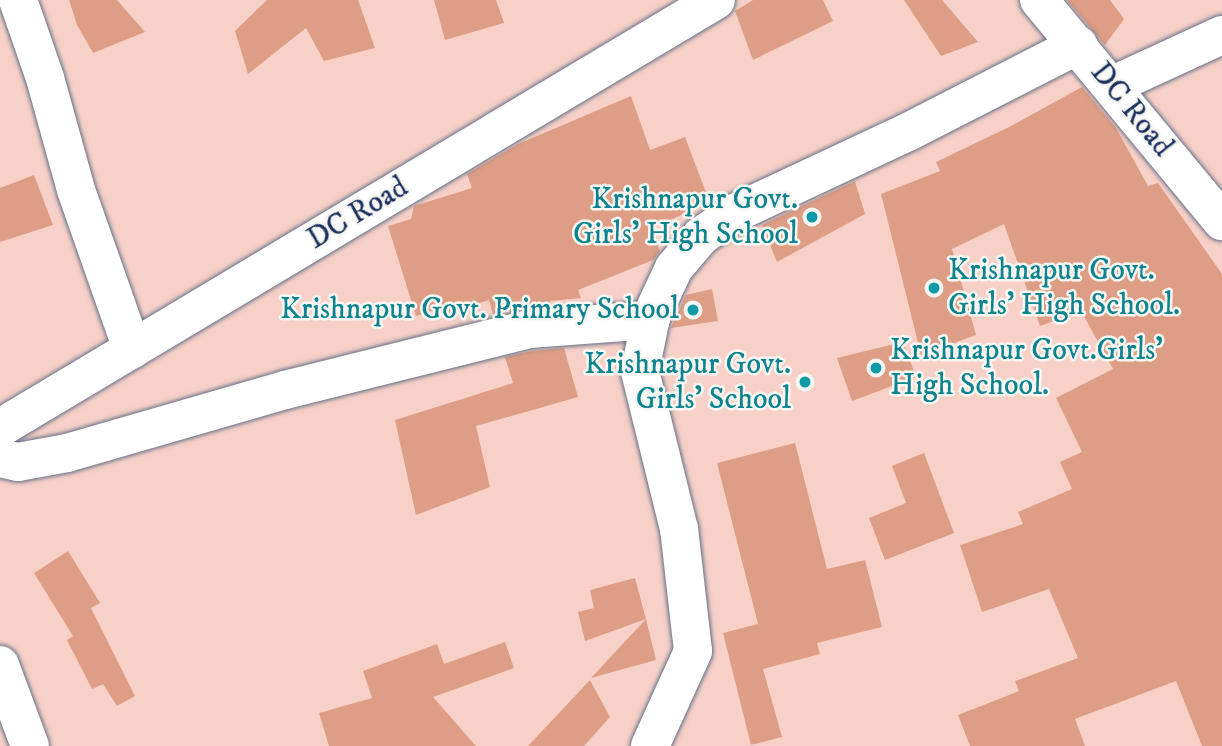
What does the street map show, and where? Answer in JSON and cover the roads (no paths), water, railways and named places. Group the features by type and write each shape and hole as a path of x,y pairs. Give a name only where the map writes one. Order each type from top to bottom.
{"street":[{"path":"18,0 45,78 76,190 132,349"},
{"name":"DC Road","path":"0,428 716,0"},
{"name":"DC Road","path":"1039,0 1222,221"},
{"path":"1111,86 1222,35"},
{"path":"650,746 693,651 679,529 640,371 651,320 674,268 701,236 735,214 910,131 1077,45"},
{"path":"0,458 18,462 66,453 285,390 529,329 651,320"},
{"path":"0,665 30,746"}],"place":[{"name":"Krishnapur Govt. Girls' High School","path":"812,217"},
{"name":"Krishnapur Govt. Girls' High School.","path":"934,288"},
{"name":"Krishnapur Govt. Primary School","path":"693,310"},
{"name":"Krishnapur Govt.Girls' High School.","path":"876,368"},
{"name":"Krishnapur Govt. Girls' School","path":"805,382"}]}
